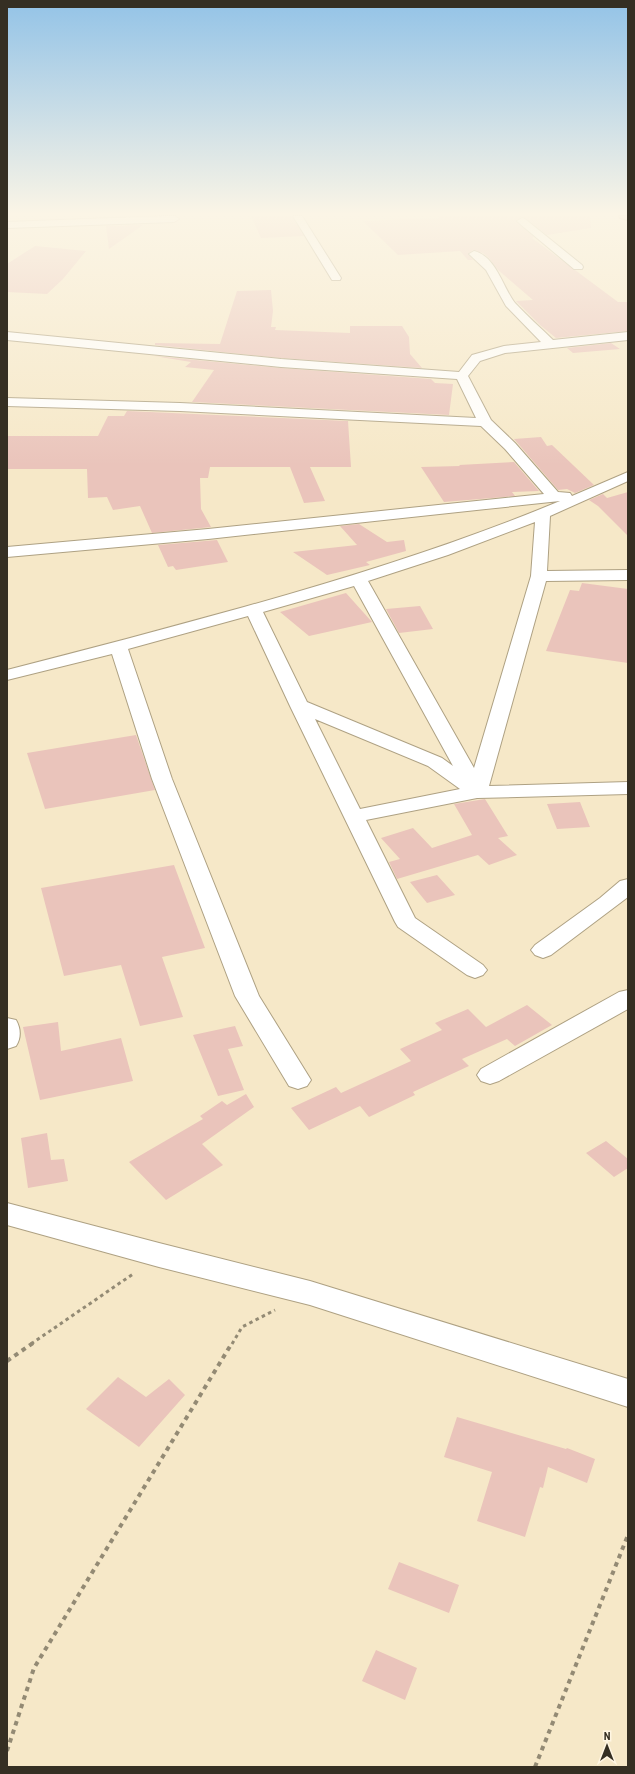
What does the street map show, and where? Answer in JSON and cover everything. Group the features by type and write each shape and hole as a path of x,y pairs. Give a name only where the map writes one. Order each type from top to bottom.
{"street":[{"path":"507,299 510,304 550,344"},
{"path":"7,336 281,363 462,376"},
{"path":"462,376 476,358 504,350 628,336"},
{"path":"462,376 485,422 510,446 555,498"},
{"path":"7,402 188,407 485,422"},
{"path":"7,675 119,648 254,610 404,565 543,515 628,476"},
{"path":"7,552 208,534 555,498 597,491"},
{"path":"477,792 539,576 543,515"},
{"path":"539,576 628,574"},
{"path":"360,579 477,792"},
{"path":"254,610 299,706 406,922 475,970"},
{"path":"119,648 162,779 247,996 298,1080"},
{"path":"299,706 435,762 477,792"},
{"path":"354,816 477,792 628,788"},
{"path":"543,950 608,904 628,886"},
{"path":"490,1075 628,998"},
{"path":"7,1026 7,1040"},
{"path":"7,1214 159,1255 310,1293 628,1393"}],"path":[{"path":"7,1361 159,1255"},
{"path":"7,1751 34,1668 242,1327 310,1293"},
{"path":"535,1767 628,1535"}],"building":[{"path":"235,299 272,299 273,311 271,327 276,327 275,330 350,333 350,326 402,326 409,337 410,354 422,368 281,358 155,345 155,343 220,344"},
{"path":"532,299 614,299 618,302 628,302 628,331 556,338 540,325 516,301 533,300"},
{"path":"611,343 620,349 573,353 567,348"},
{"path":"154,356 281,368 431,379 435,383 453,384 449,415 192,402 214,370 185,367 191,362"},
{"path":"127,411 348,421 351,467 310,467 325,501 304,503 290,467 210,467 208,478 200,478 201,509 211,527 152,533 140,506 113,510 107,497 88,498 87,469 7,469 7,436 98,436 108,416 124,416"},
{"path":"541,437 547,446 552,445 594,485 575,493 567,489 558,490 514,439"},
{"path":"514,462 539,491 512,492 515,496 444,502 421,467 460,466 459,465"},
{"path":"628,492 628,536 598,506 589,500 603,494 607,498"},
{"path":"359,524 387,542 404,540 406,551 366,562 370,565 327,575 293,552 357,545 340,526"},
{"path":"217,540 228,562 176,570 173,566 168,567 158,545"},
{"path":"582,583 628,589 628,663 546,651 570,590 579,591"},
{"path":"346,593 372,622 309,636 280,612"},
{"path":"420,606 433,629 399,633 386,609"},
{"path":"136,735 155,790 45,809 27,753"},
{"path":"485,799 508,836 498,838 517,855 489,865 478,855 397,879 389,862 400,859 381,838 413,828 432,848 472,835 454,804"},
{"path":"580,802 590,827 557,829 547,804"},
{"path":"174,865 205,948 162,957 183,1017 140,1026 121,965 64,976 41,888"},
{"path":"437,875 455,895 427,903 410,882"},
{"path":"527,1005 552,1025 515,1046 507,1039 462,1059 469,1066 413,1092 415,1095 369,1117 360,1106 309,1130 291,1108 336,1087 341,1093 411,1061 400,1049 442,1030 435,1023 468,1009 486,1027"},
{"path":"58,1022 61,1051 121,1038 133,1081 40,1100 23,1027"},
{"path":"235,1026 243,1046 228,1049 244,1090 218,1096 193,1035"},
{"path":"246,1094 254,1107 202,1144 223,1165 166,1200 129,1162 203,1119 200,1116 222,1101 227,1105"},
{"path":"47,1133 51,1160 64,1159 68,1181 28,1188 21,1138"},
{"path":"606,1141 628,1159 628,1168 614,1177 586,1153"},
{"path":"118,1377 146,1397 169,1379 185,1395 139,1447 86,1409"},
{"path":"457,1417 566,1449 567,1448 595,1459 587,1483 548,1467 543,1488 540,1487 525,1537 477,1521 492,1472 444,1457"},
{"path":"399,1562 459,1585 449,1613 388,1589"},
{"path":"376,1650 417,1668 405,1700 362,1681"}]}
